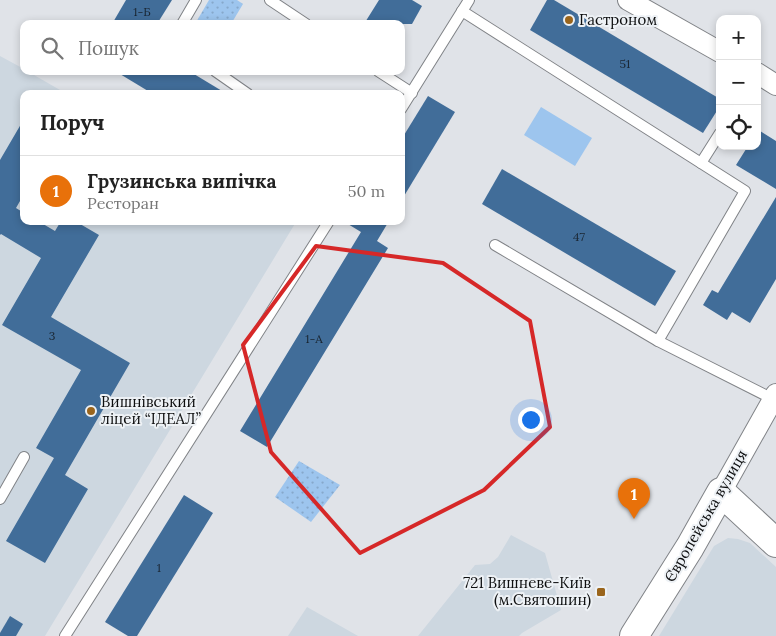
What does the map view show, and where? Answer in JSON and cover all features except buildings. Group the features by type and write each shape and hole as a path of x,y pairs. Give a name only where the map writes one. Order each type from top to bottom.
{"street":[{"path":"628,0 716,50"},
{"path":"761,76 776,85"},
{"name":"Європейська вулиця","path":"634,636 690,547 775,396"},
{"path":"721,492 776,543"}],"lane":[{"path":"184,20 196,0"},
{"path":"270,0 300,20"},
{"path":"405,103 469,0"},
{"path":"462,11 745,191 658,340"},
{"path":"221,75 242,90"},
{"path":"384,75 412,93"},
{"path":"702,162 716,139"},
{"path":"64,636 326,225"},
{"path":"495,245 658,340 775,396"},
{"path":"0,499 24,457"}],"highlighted area":[{"path":"316,246 443,263 530,321 550,427 484,490 360,553 271,452 243,345"}],"shaded area":[{"path":"209,0 237,0 243,4 233,20 197,20"},
{"name":"Вишнівський ліцей “ІДЕАЛ”","path":"0,56 20,67 20,75 34,75 60,90 20,90 20,225 294,225 45,636 0,636"},
{"path":"541,107 592,138 575,166 524,135"},
{"path":"299,461 340,485 311,522 275,497"},
{"path":"511,535 545,553 561,610 519,636 418,636 475,565 490,564 498,557"},
{"path":"728,538 750,543 776,567 776,636 659,636 714,546"},
{"path":"307,607 358,636 288,636"}],"place":[{"name":"Гастроном","path":"569,20"},
{"name":"Вишнівський ліцей “ІДЕАЛ”","path":"91,411"},
{"name":"Грузинська випічка","path":"634,519"},
{"name":"721 Вишневе-Київ (м.Святошин)","path":"601,592"}]}
